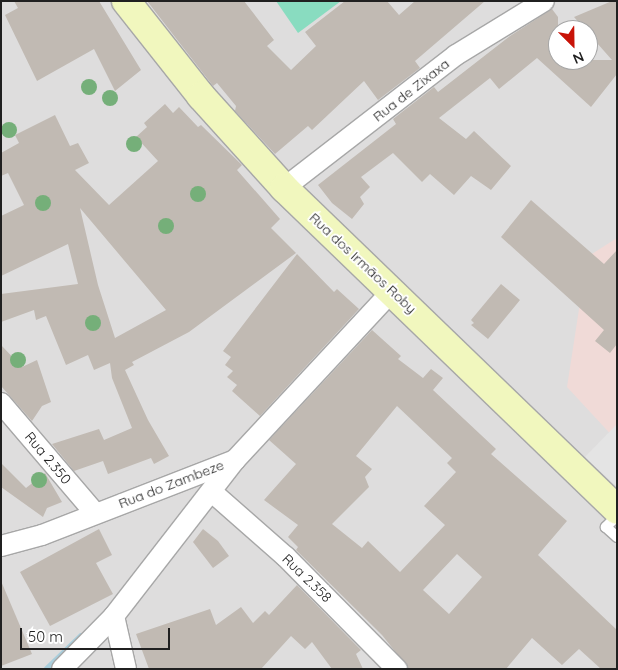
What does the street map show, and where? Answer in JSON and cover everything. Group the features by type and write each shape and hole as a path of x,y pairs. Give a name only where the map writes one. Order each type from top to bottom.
{"street":[{"name":"Rua dos Irmãos Roby","path":"126,1 201,96 284,188 393,290 617,510"},
{"name":"Rua de Zixaxa","path":"284,188 456,55 544,1"},
{"name":"Rua do Zambeze","path":"1,546 42,535 95,512 235,460 393,290"},
{"name":"Rua 2.350","path":"1,403 95,512"},
{"path":"62,669 114,616 235,460"},
{"name":"Rua 2.358","path":"212,492 286,557 397,669"},
{"path":"114,616 126,669"}],"lane":[{"path":"617,516 606,527 617,537"}],"shaded area":[{"path":"1,1 617,1 617,669 1,669"},
{"path":"617,238 617,441 567,387 587,257"},
{"path":"617,424 617,487 585,457"}],"green space":[{"path":"276,1 341,1 298,33"}],"building":[{"path":"14,1 99,1 141,70 115,91 94,49 37,81 5,15 18,8"},
{"path":"147,1 244,1 274,40 267,46 291,70 316,46 305,32 345,1 387,1 399,15 415,1 485,1 415,61 420,68 378,100 364,81 312,130 308,126 275,154 235,111 236,106 217,83 213,86"},
{"path":"612,1 617,1 617,74 591,107 550,70 598,70 598,60 612,60 598,44 598,20 577,20 574,17"},
{"path":"552,9 558,20 548,20 548,68 537,58 499,89 490,78 439,118 466,139 474,131 511,166 491,190 471,176 454,195 430,174 422,182 393,153 361,177 370,187 360,197 364,204 352,219 332,203 318,185 396,124 393,119 434,87 438,92 510,36"},
{"path":"165,104 173,113 179,107 198,127 201,125 242,165 237,170 280,219 271,228 296,253 189,332 132,362 134,365 125,370 148,420 169,456 154,464 151,458 108,474 103,461 74,471 52,444 99,429 104,440 132,428 112,378 110,363 94,370 88,355 66,365 46,316 36,320 34,310 1,322 1,294 78,284 68,244 1,276 1,216 24,205 8,173 1,176 1,153 19,143 15,135 55,115 70,146 78,143 89,163 75,170 109,205 158,161 136,137 147,127 144,123","holes":["80,208 166,310 115,338 98,285"]},
{"path":"531,200 604,264 617,250 617,344 610,353 595,341 604,330 501,237"},
{"path":"297,254 334,292 337,289 359,309 260,416 232,391 237,385 227,377 233,371 225,365 231,357 223,351"},
{"path":"501,284 520,300 488,339 471,325 474,323 471,320"},
{"path":"372,330 401,356 398,359 423,378 431,369 443,378 433,390 496,449 491,454 567,521 538,555 617,630 617,669 601,669 579,649 562,665 532,638 506,669 409,669 382,635 296,550 298,547 288,537 298,525 264,500 296,464 269,440","holes":["397,406 452,458 447,463 456,472 424,506 445,525 400,572 368,541 362,548 332,524 369,487 365,477 372,469 356,456","457,554 482,577 449,614 423,590"]},
{"path":"1,345 22,367 37,360 51,402 42,406 32,421 1,386"},
{"path":"1,463 26,488 45,473 62,502 47,508 43,517 1,487"},
{"path":"99,529 112,555 96,563 113,594 50,626 20,572"},
{"path":"203,529 218,541 229,556 213,568 193,542"},
{"path":"1,581 32,654 1,666"},
{"path":"297,585 361,650 356,654 363,669 332,669 312,642 305,649 291,636 261,669 149,669 136,634 210,609 216,625 241,607 253,623 265,611 269,615"}],"waterway":[{"path":"47,669 81,636"}]}
